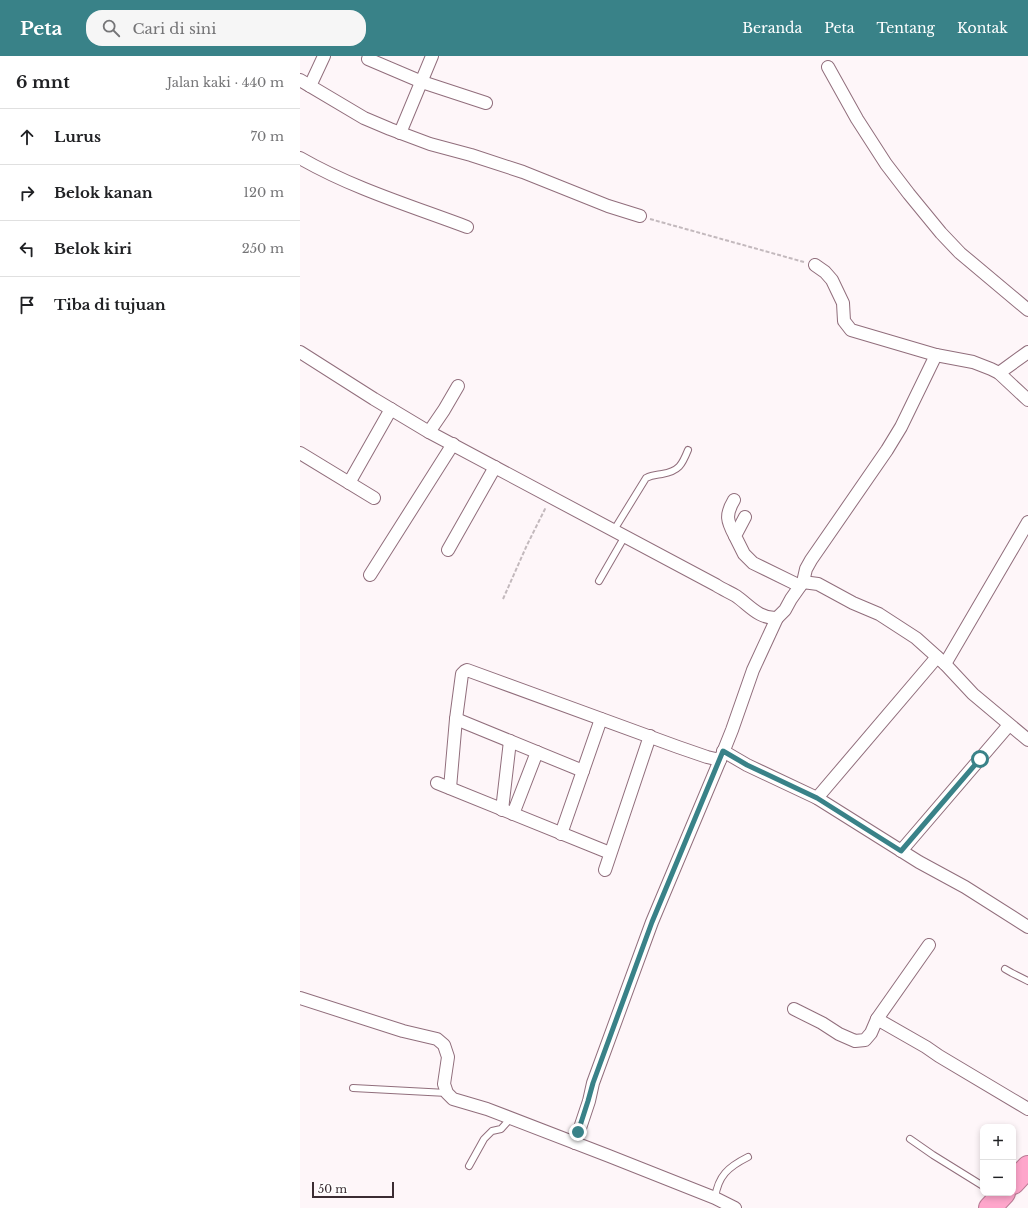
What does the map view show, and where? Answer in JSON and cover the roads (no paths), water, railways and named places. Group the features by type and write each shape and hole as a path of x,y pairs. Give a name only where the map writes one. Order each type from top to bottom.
{"highway":[{"path":"1016,1180 1028,1167"}],"street":[{"path":"324,56 305,83 364,118 430,144 471,155 523,172 608,206 640,216"},
{"path":"400,133 432,56"},
{"path":"368,59 422,82 486,103"},
{"path":"828,67 861,125 886,164 941,233 960,253 1028,310"},
{"path":"300,158 333,176 371,192 468,228"},
{"path":"815,265 825,272 832,280 843,303 844,321 851,330 936,355 973,362 991,369 999,373 1028,400"},
{"path":"300,352 429,432 716,585 761,615 777,618"},
{"path":"999,373 1028,352"},
{"path":"575,1143 593,1083 652,922 722,756 753,670 777,618 785,610 795,592 802,584 806,569 811,560 887,450 901,427 936,355"},
{"path":"429,432 458,386"},
{"path":"349,483 391,409"},
{"path":"370,575 452,444"},
{"path":"300,453 374,498"},
{"path":"448,550 495,467"},
{"path":"734,500 728,510 728,522 744,554 753,563 802,584 818,584 853,603 879,614 916,638 973,694 1028,740"},
{"path":"736,536 745,517"},
{"path":"817,798 941,661 1028,522"},
{"path":"450,788 456,719 462,674 467,670 707,756 722,756 747,765 817,798 901,851 965,887 1028,927"},
{"path":"456,719 582,771"},
{"path":"561,834 601,719"},
{"path":"901,851 1009,725"},
{"path":"605,870 650,736"},
{"path":"508,812 510,741"},
{"path":"508,812 536,752"},
{"path":"437,783 610,853"},
{"path":"794,1009 822,1023 839,1034 855,1041 865,1040 871,1033 877,1019 929,945"},
{"path":"300,998 403,1031 437,1039 444,1046 448,1057 444,1084 447,1093 453,1099 575,1143 715,1198 735,1208"},
{"path":"877,1019 1028,1109"}],"lane":[{"path":"599,581 646,478 651,475 674,471 681,465 688,450"},
{"path":"1005,968 1028,981"},
{"path":"353,1088 447,1093"},
{"path":"469,1166 484,1139 492,1131 501,1129 510,1119"},
{"path":"910,1139 995,1198"},
{"path":"715,1198 717,1186 721,1177 731,1167 748,1157"}]}
